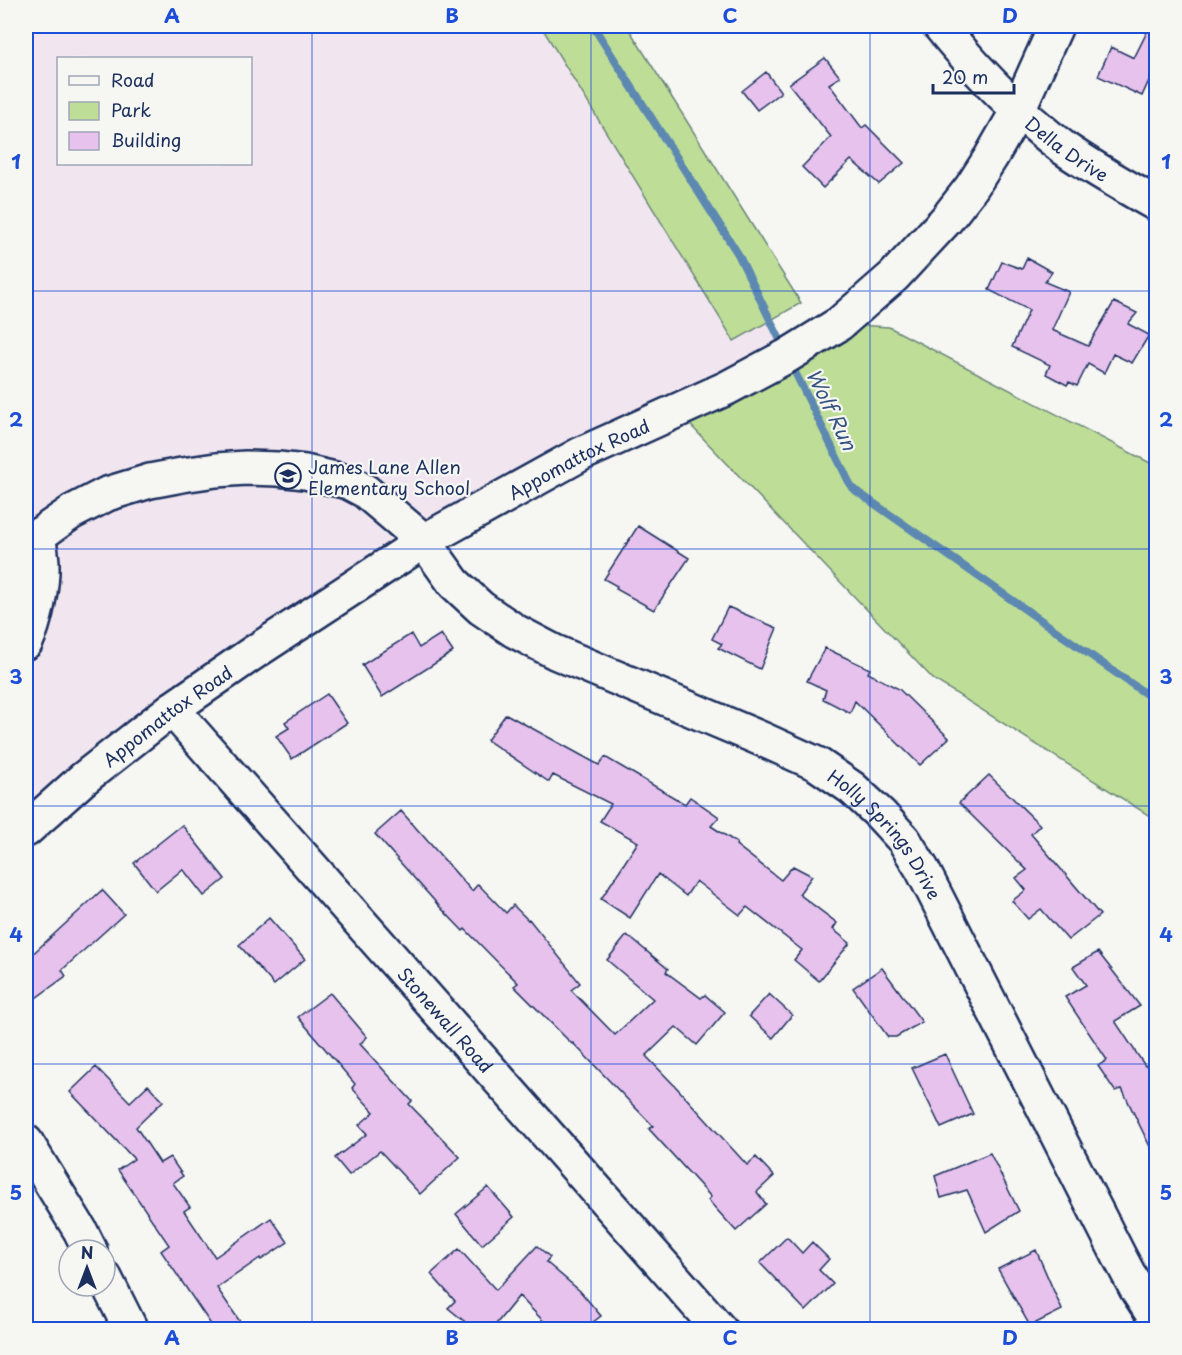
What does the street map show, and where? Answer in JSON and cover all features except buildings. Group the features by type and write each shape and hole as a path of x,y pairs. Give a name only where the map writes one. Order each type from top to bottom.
{"street":[{"name":"Della Drive","path":"940,26 1018,110 1065,148 1113,180 1156,204"},
{"name":"Appomattox Road","path":"26,830 83,779 172,709 424,541 581,454 771,366 838,324 894,276 946,220 971,188 1018,110 1056,26"},
{"name":"Holly Springs Drive","path":"32,540 72,512 107,494 150,481 182,475 246,468 278,469 305,472 348,482 365,491 424,541 454,583 481,608 515,632 555,652 817,764 852,788 904,840 922,869 1119,1256 1156,1319"},
{"path":"26,642 39,595 42,564 32,540"},
{"name":"Stonewall Road","path":"172,709 720,1329"},
{"path":"26,1142 84,1238"},
{"path":"115,1298 131,1329"}],"shaded area":[{"name":"James Lane Allen Elementary School","path":"26,26 593,26 738,254 787,356 424,541 26,830"}],"green space":[{"path":"541,26 627,26 801,303 734,341"},
{"path":"839,324 889,327 1156,466 1156,820 933,679 677,411"}],"waterway":[{"name":"Wolf Run","path":"593,26 738,254 785,350"},
{"name":"Wolf Run","path":"790,362 852,488 1156,701"}],"place":[{"name":"James Lane Allen Elementary School","path":"288,476"}]}
